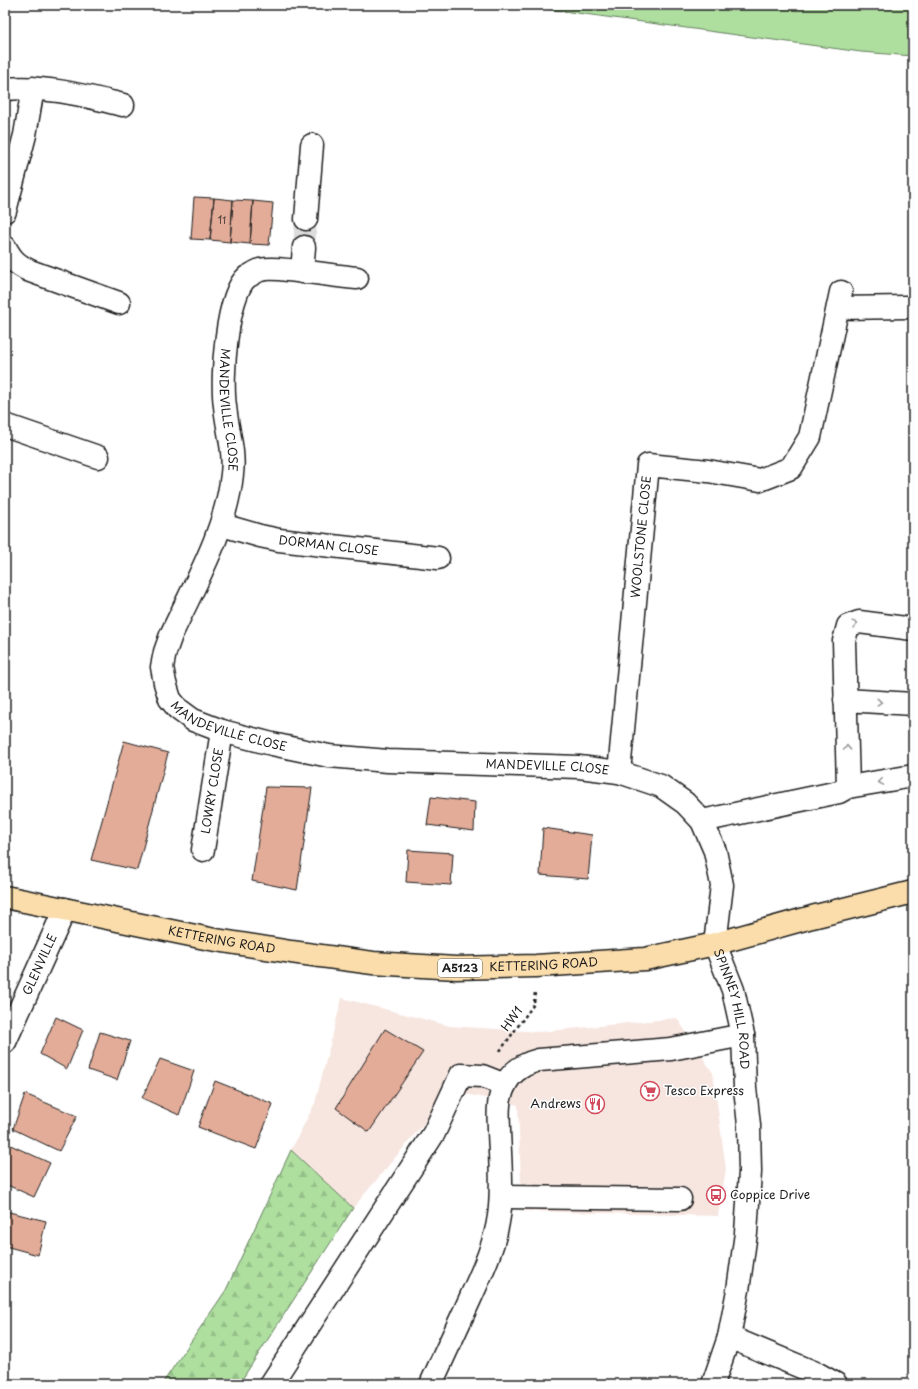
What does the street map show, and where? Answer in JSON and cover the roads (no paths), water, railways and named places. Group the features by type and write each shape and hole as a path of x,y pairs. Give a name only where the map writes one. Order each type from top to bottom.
{"main road":[{"name":"KETTERING ROAD","path":"5,897 210,938 291,952 373,963 456,968 536,966 646,959 715,944 913,892"}],"street":[{"path":"5,211 25,135 33,88"},
{"path":"5,89 33,88 74,94 123,105"},
{"path":"306,219 312,145"},
{"path":"302,272 304,247"},
{"path":"8,253 19,266 30,271 119,303"},
{"name":"MANDEVILLE CLOSE","path":"357,278 276,269 260,270 247,278 240,287 232,304 224,380 224,405 233,453 233,473 230,496 222,525 171,635 165,652 162,667 170,699 178,709 193,720 222,731 272,744 329,756 388,761 579,767 619,772 661,786 685,803 702,820 716,851 722,886 715,944"},
{"name":"WOOLSTONE CLOSE","path":"619,772 648,465 708,471 760,480 791,468 810,437 840,300 908,306"},
{"path":"5,425 98,457"},
{"name":"DORMAN CLOSE","path":"222,525 279,540 438,558"},
{"path":"848,787 844,641 848,626 859,622 913,629"},
{"path":"845,700 913,704"},
{"name":"LOWRY CLOSE","path":"203,850 222,731"},
{"path":"702,820 839,792 848,787 913,776"},
{"name":"GLENVILLE","path":"5,1042 65,909"},
{"name":"SPINNEY HILL ROAD","path":"713,1384 729,1337 738,1290 743,1254 750,1172 749,1125 743,1035 733,990 715,944"},
{"path":"431,1384 487,1262 496,1235 500,1215 498,1111 500,1097 511,1076 526,1063 539,1060 671,1049 743,1035"},
{"path":"272,1384 434,1133 461,1075 482,1076 505,1085"},
{"path":"500,1197 680,1199"},
{"path":"729,1337 818,1374 836,1384"}],"tunnel":[{"path":"304,247 306,219"}],"place":[{"name":"Tesco Express","path":"650,1091"},
{"name":"Andrews","path":"595,1104"},
{"name":"Coppice Drive","path":"716,1195"}]}
